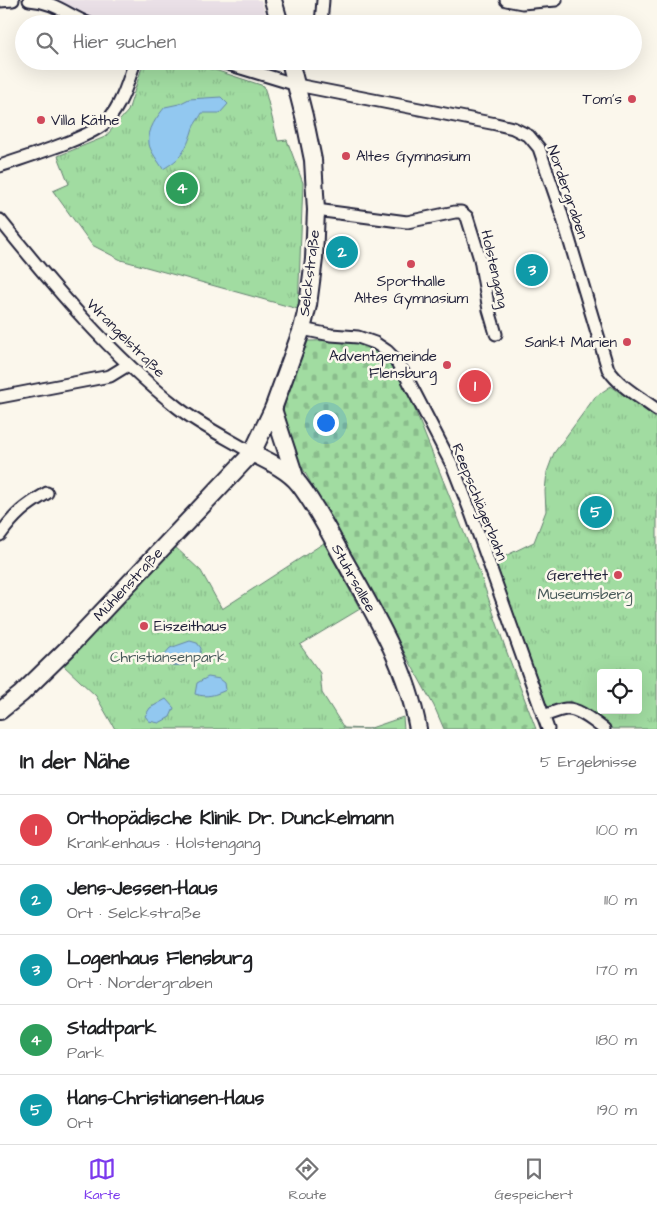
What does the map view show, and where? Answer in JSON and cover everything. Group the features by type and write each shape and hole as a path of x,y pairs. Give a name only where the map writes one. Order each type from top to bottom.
{"main road":[{"path":"273,0 277,15"},
{"name":"Selckstraße","path":"252,453 273,409 302,329 308,305 314,259 316,210 312,160 293,70"},
{"path":"273,409 296,480"},
{"name":"Stuhrsallee","path":"252,453 273,464 296,480 317,511 379,622 407,683 418,729"},
{"name":"Mühlenstraße","path":"0,711 21,694 68,648 252,453"}],"street":[{"path":"0,1 13,0"},
{"path":"29,0 41,1 73,15"},
{"path":"322,15 323,0"},
{"path":"506,0 522,3 556,0"},
{"path":"0,166 83,136 106,122 123,94 132,70"},
{"name":"Nordergraben","path":"248,70 297,85 496,124 513,128 529,136 539,148 560,209 608,369 617,381 657,410"},
{"name":"Holstengang","path":"316,210 407,222 461,212 467,217 480,259 489,310 496,334"},
{"name":"Wrangelstraße","path":"0,220 46,276 128,365 178,408 252,453"},
{"name":"Reepschlägerbahn","path":"302,329 331,335 358,337 375,343 390,354 407,378 452,467 471,513 548,729"},
{"path":"0,397 110,376 128,365"},
{"path":"0,535 25,506 47,493"},
{"path":"543,716 565,709 571,710 578,712 604,729"}],"shaded area":[{"path":"58,0 261,0 266,15 85,15"}],"green space":[{"path":"141,70 214,70 264,86 278,141 287,140 303,183 298,309 121,260 92,245 53,191 69,184 58,156 105,137 128,111"},
{"path":"354,340 373,345 392,363 403,380 477,565 536,729 444,729 434,706 292,449 282,424 284,401 308,341"},
{"name":"Museumsberg","path":"611,386 657,419 657,729 613,729 571,701 548,709 495,561 534,542 546,511 545,491 547,472 554,453 595,397"},
{"name":"Christiansenpark","path":"324,543 360,609 300,645 320,673 322,693 344,728 368,729 115,729 96,696 63,665 173,545 201,571 222,609"},
{"path":"403,717 404,729 368,729"}],"water":[{"path":"221,97 228,104 220,113 202,113 182,153 174,162 163,169 151,150 149,139 153,124 165,107 179,104 189,99"},
{"path":"190,641 197,643 201,648 197,658 183,665 167,664 164,655 170,648"},
{"path":"208,677 220,679 225,683 226,690 211,695 195,694 197,683"},
{"path":"166,699 174,708 170,717 159,723 149,721 145,716 150,708"}],"place":[{"name":"Tom's","path":"632,99"},
{"name":"Villa Käthe","path":"41,120"},
{"name":"Altes Gymnasium","path":"346,156"},
{"name":"Stadtpark","path":"182,188"},
{"name":"Jens-Jessen-Haus","path":"342,252"},
{"name":"Sporthalle Altes Gymnasium","path":"411,264"},
{"name":"Logenhaus Flensburg","path":"532,270"},
{"name":"Sankt Marien","path":"627,342"},
{"name":"Adventgemeinde Flensburg","path":"447,365"},
{"name":"Orthopädische Klinik Dr. Dunckelmann","path":"475,386"},
{"name":"Hans-Christiansen-Haus","path":"596,512"},
{"name":"Gerettet","path":"618,575"},
{"name":"Eiszeithaus","path":"144,626"}]}
